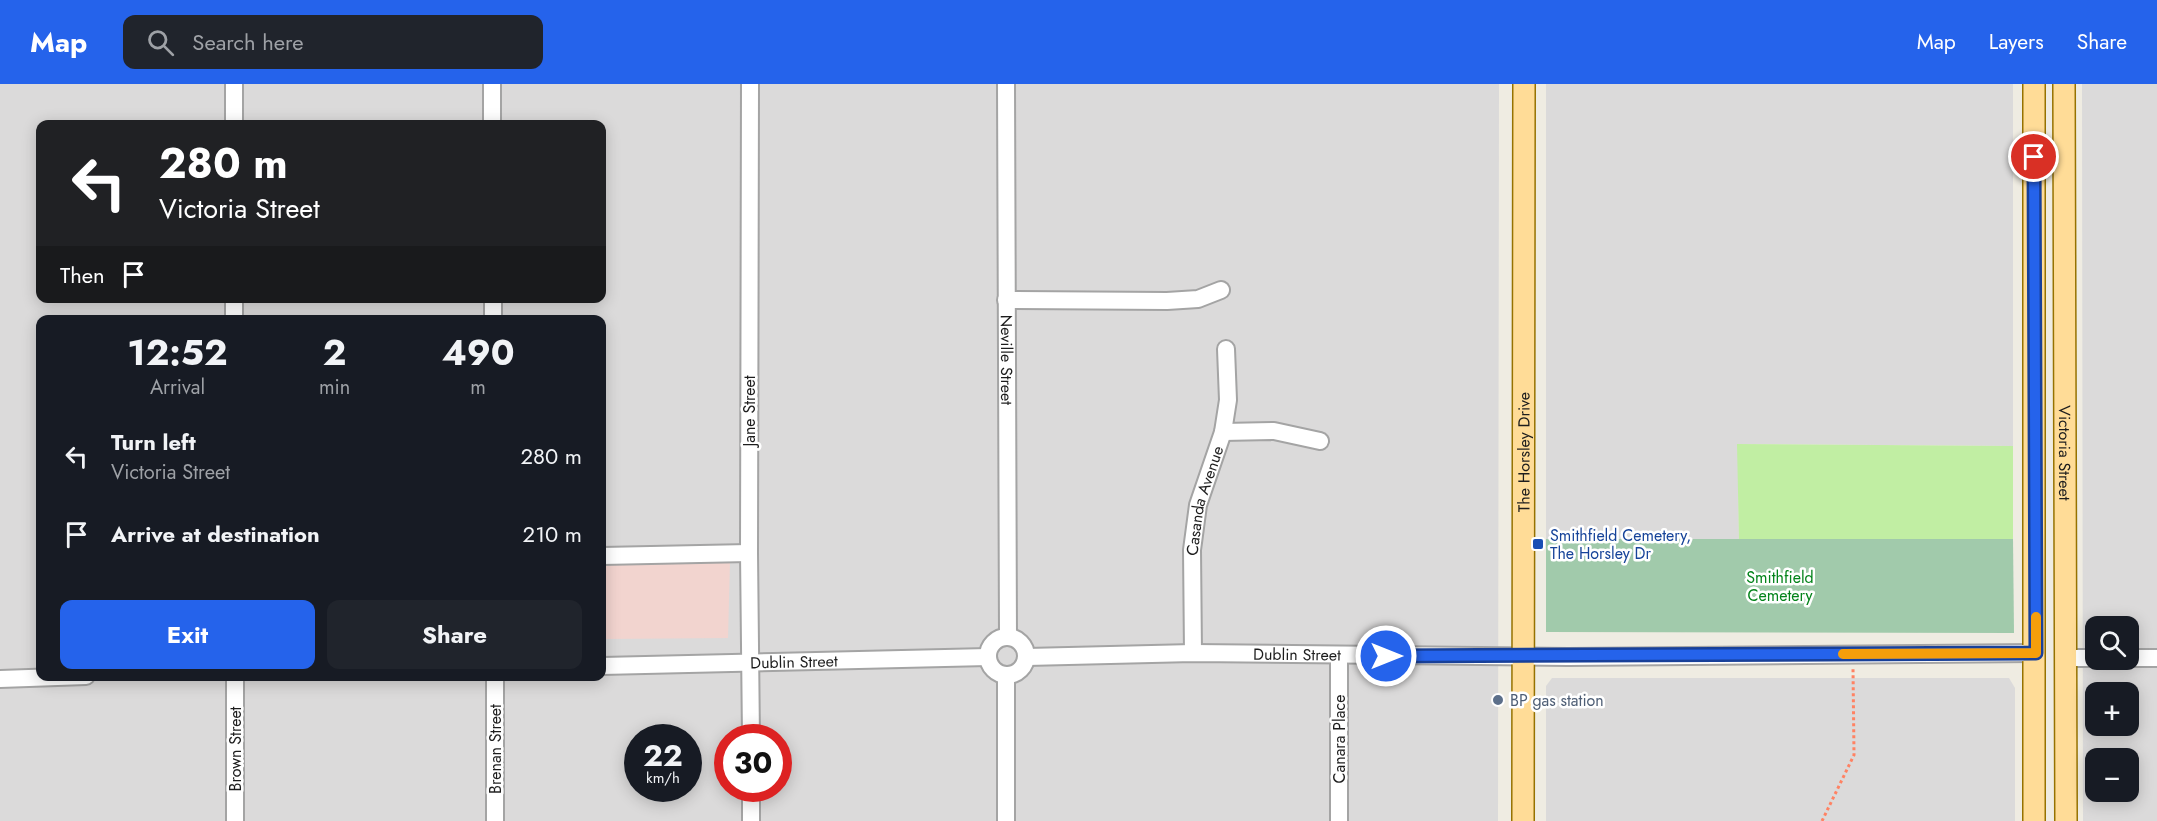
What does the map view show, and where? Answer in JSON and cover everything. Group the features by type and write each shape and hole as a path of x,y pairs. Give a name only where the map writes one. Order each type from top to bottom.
{"main road":[{"name":"The Horsley Drive","path":"1523,821 1524,84"},
{"name":"Victoria Street","path":"2034,84 2036,653 2034,821"},
{"name":"Victoria Street","path":"2064,84 2068,658 2066,821"},
{"path":"2036,653 2050,648 2067,592"},
{"path":"2035,713 2053,667 2068,658"}],"street":[{"path":"234,84 234,120"},
{"path":"492,84 492,120"},
{"name":"Jane Street","path":"750,84 748,553 751,724"},
{"name":"Neville Street","path":"1006,84 1008,637"},
{"path":"1006,300 1167,301 1198,299 1221,290"},
{"name":"Casanda Avenue","path":"1193,653 1192,550 1198,505 1223,432 1228,400 1226,349"},
{"path":"1223,432 1274,431 1320,441"},
{"path":"606,556 748,553"},
{"path":"1008,637 1020,642 1027,657 1019,672 1006,676 995,672 988,657 989,649 998,639 1008,637"},
{"name":"Dublin Street","path":"1027,657 1193,653 1525,656 2036,653"},
{"name":"Canara Place","path":"1339,656 1339,821"},
{"name":"Dublin Street","path":"606,666 988,657"},
{"path":"2068,658 2085,658"},
{"path":"2139,658 2157,658"},
{"path":"1006,676 1006,821"},
{"path":"0,679 36,678"},
{"name":"Brown Street","path":"234,681 235,821"},
{"name":"Brenan Street","path":"495,681 495,821"},
{"path":"751,802 751,821"}],"path":[{"path":"1822,821 1854,755 1853,654"}],"shaded area":[{"path":"0,84 1499,84 1498,821 0,821"},
{"path":"1546,84 2013,84 2013,446 1738,444 1739,540 1546,539"},
{"path":"2082,84 2157,84 2157,821 2083,821"},
{"path":"730,561 728,638 606,639 606,563"},
{"path":"1552,678 2009,678 2015,688 2015,821 1546,821 1546,686"}],"green space":[{"path":"1737,444 2013,446 2013,539 1739,540"},
{"name":"Smithfield Cemetery","path":"1546,539 2013,539 2014,633 1546,632"}],"slow traffic":[{"path":"1843,654 2036,653 2036,617"}],"place":[{"name":"Smithfield Cemetery, The Horsley Dr","path":"1538,544"},
{"name":"BP gas station","path":"1498,700"}],"route":[{"path":"1386,656 1568,657 2036,653 2034,157"}]}
